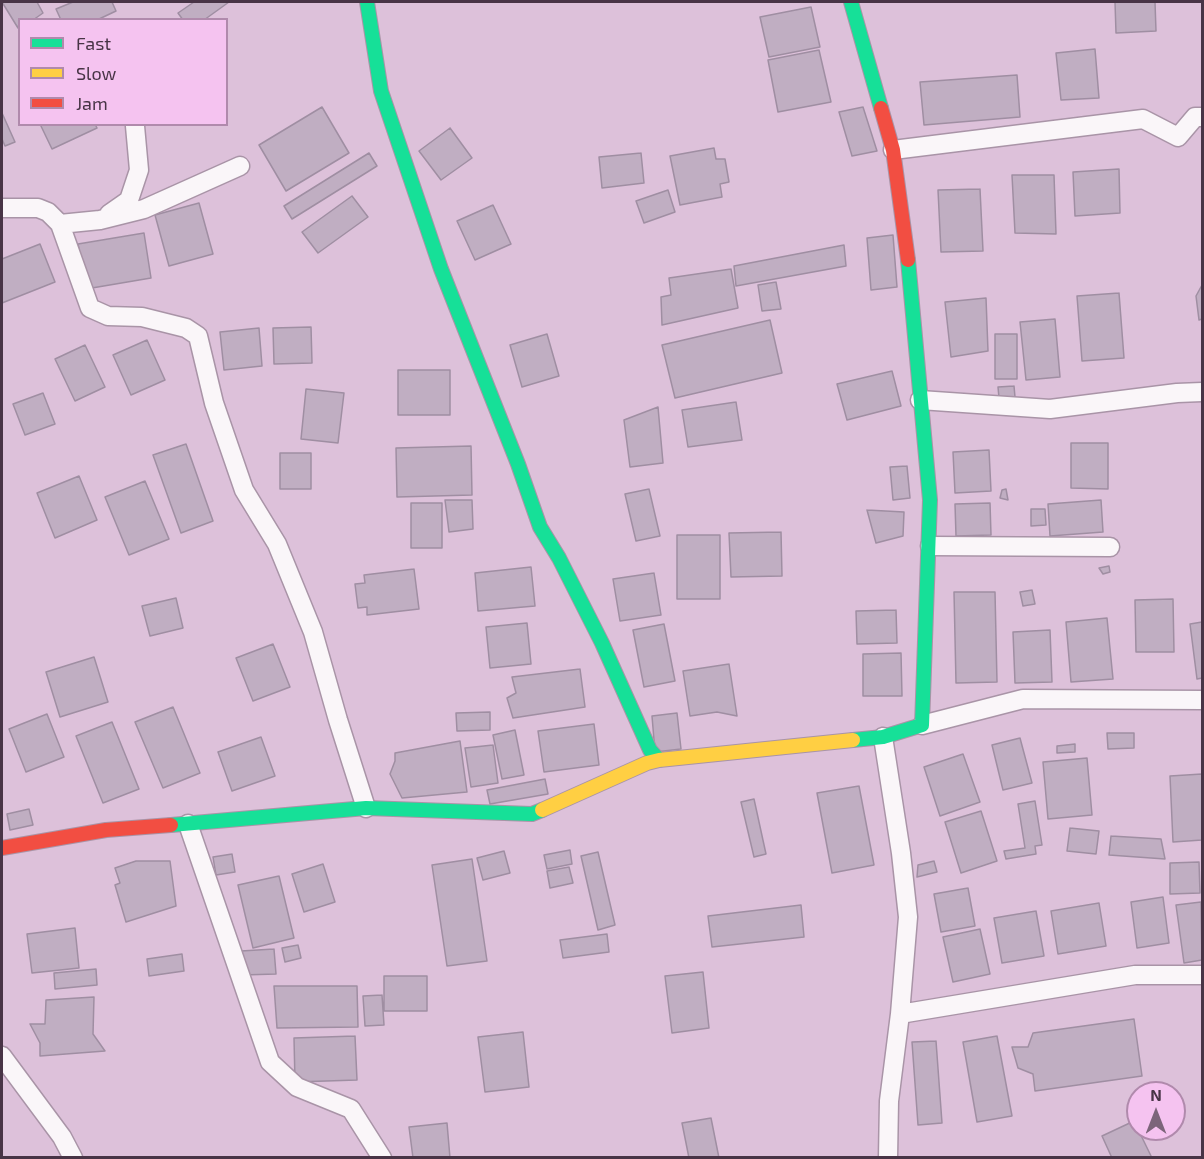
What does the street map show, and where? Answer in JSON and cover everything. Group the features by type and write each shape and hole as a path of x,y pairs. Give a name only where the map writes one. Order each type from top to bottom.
{"street":[{"path":"368,2 372,43 381,91 445,280 518,464 540,527 559,558 602,643 650,750 659,760"},
{"path":"851,2 893,150 904,223 930,500 922,725"},
{"path":"893,150 1143,118 1178,137 1195,117 1203,117"},
{"path":"100,220 129,200 139,170 135,126"},
{"path":"60,224 100,220 144,209 240,166"},
{"path":"2,208 38,208 48,212 60,224 90,308 108,316 142,317 186,328 198,336 213,403 244,490 277,544 313,632 366,808"},
{"path":"920,400 1050,409 1177,393 1203,392"},
{"path":"930,546 1110,548"},
{"path":"2,848 106,830 366,808 532,814 647,763 659,760 883,737 1023,699 1203,700"},
{"path":"883,737 901,853 908,917 900,1014 889,1101 888,1158"},
{"path":"188,824 270,1062 297,1087 351,1109 382,1158"},
{"path":"900,1014 1135,975 1203,975"},
{"path":"2,1056 62,1137 73,1158"}],"building":[{"path":"2,2 37,2 43,13 36,18 18,18 18,28"},
{"path":"73,2 112,2 116,11 101,18 60,18 56,9"},
{"path":"194,2 229,2 207,18 182,18 178,13"},
{"path":"1115,2 1155,2 1156,31 1116,33"},
{"path":"811,7 820,47 769,57 760,17"},
{"path":"1095,49 1099,98 1061,100 1056,53"},
{"path":"819,50 831,102 778,112 768,60"},
{"path":"1017,75 1020,117 924,125 920,82"},
{"path":"322,107 349,153 286,191 259,145"},
{"path":"863,107 877,151 852,156 839,112"},
{"path":"2,113 15,142 5,146 2,139"},
{"path":"41,126 96,126 97,128 52,149"},
{"path":"450,128 472,158 441,180 419,151"},
{"path":"714,148 716,159 725,159 729,182 720,184 722,197 680,205 670,156"},
{"path":"369,153 377,166 292,219 284,206"},
{"path":"641,153 644,183 602,188 599,157"},
{"path":"1119,169 1120,213 1075,216 1073,172"},
{"path":"1012,175 1054,175 1056,234 1015,233"},
{"path":"980,189 983,251 941,252 938,190"},
{"path":"668,190 675,212 644,223 636,201"},
{"path":"352,196 368,217 318,253 302,232"},
{"path":"199,203 213,254 169,266 155,215"},
{"path":"493,205 511,244 475,260 457,221"},
{"path":"144,233 151,278 86,289 78,244"},
{"path":"893,235 897,287 871,290 867,238"},
{"path":"40,244 55,282 2,303 2,259"},
{"path":"844,245 846,266 736,286 734,266"},
{"path":"731,269 738,308 662,325 661,297 671,295 669,278"},
{"path":"776,282 781,309 762,311 758,285"},
{"path":"1202,285 1202,319 1199,320 1196,296"},
{"path":"1119,293 1124,358 1082,361 1077,296"},
{"path":"986,298 988,351 951,357 945,302"},
{"path":"1055,319 1060,377 1026,380 1020,322"},
{"path":"770,320 782,373 675,398 662,345"},
{"path":"311,327 312,363 274,364 273,328"},
{"path":"259,328 262,366 224,370 220,332"},
{"path":"547,334 559,376 522,387 510,345"},
{"path":"995,334 1017,334 1017,379 995,379"},
{"path":"147,340 165,380 131,395 113,355"},
{"path":"85,345 105,387 75,401 55,359"},
{"path":"398,370 450,370 450,415 398,415"},
{"path":"892,371 901,406 847,420 837,384"},
{"path":"1014,386 1015,397 999,398 998,387"},
{"path":"306,389 344,393 338,443 301,439"},
{"path":"43,393 55,424 25,435 13,404"},
{"path":"736,402 742,440 688,447 682,410"},
{"path":"658,407 663,463 630,467 624,420"},
{"path":"1071,443 1108,443 1108,489 1071,488"},
{"path":"186,444 213,521 181,533 153,455"},
{"path":"471,446 472,495 397,497 396,448"},
{"path":"989,450 991,491 955,493 953,452"},
{"path":"280,453 311,453 311,489 280,489"},
{"path":"907,466 910,498 893,500 890,467"},
{"path":"79,476 97,520 55,538 37,493"},
{"path":"145,481 169,539 129,555 105,497"},
{"path":"649,489 660,536 636,541 625,494"},
{"path":"1006,489 1008,500 1000,498 1002,490"},
{"path":"445,500 472,500 473,529 449,532"},
{"path":"1101,500 1103,532 1050,536 1048,504"},
{"path":"411,503 442,503 442,548 411,548"},
{"path":"990,503 991,535 956,536 955,504"},
{"path":"1031,509 1045,509 1046,525 1031,526"},
{"path":"867,510 904,512 903,536 876,543"},
{"path":"781,532 782,576 731,577 729,533"},
{"path":"677,535 720,535 720,599 677,599"},
{"path":"1109,566 1110,572 1103,574 1099,568"},
{"path":"531,567 535,606 478,611 475,573"},
{"path":"414,569 419,609 367,615 367,607 358,608 355,584 365,583 364,575"},
{"path":"654,573 661,615 620,621 613,579"},
{"path":"1032,590 1035,604 1023,606 1020,592"},
{"path":"954,592 995,592 997,682 956,683"},
{"path":"176,598 183,628 150,636 142,606"},
{"path":"1173,599 1174,652 1136,652 1135,600"},
{"path":"896,610 897,643 857,644 856,611"},
{"path":"1107,618 1113,679 1071,682 1066,622"},
{"path":"1202,622 1202,678 1197,679 1190,624"},
{"path":"527,623 531,664 490,668 486,627"},
{"path":"664,624 675,681 644,687 633,630"},
{"path":"1050,630 1052,682 1015,683 1013,632"},
{"path":"273,644 290,687 253,701 236,658"},
{"path":"901,653 902,696 863,696 863,654"},
{"path":"94,657 108,702 60,717 46,672"},
{"path":"729,664 737,716 717,712 690,716 683,671"},
{"path":"580,669 585,707 513,718 507,698 516,693 512,677"},
{"path":"173,707 200,773 163,788 135,722"},
{"path":"490,712 490,730 457,731 456,713"},
{"path":"677,713 681,749 655,752 652,716"},
{"path":"47,714 64,757 26,772 9,729"},
{"path":"112,722 139,789 103,803 76,736"},
{"path":"594,724 599,765 544,772 538,731"},
{"path":"515,730 524,775 502,779 493,735"},
{"path":"1107,733 1134,733 1134,748 1108,749"},
{"path":"261,737 275,776 232,791 218,752"},
{"path":"1020,738 1032,783 1003,790 992,745"},
{"path":"460,741 467,792 402,798 390,774 395,761 395,753"},
{"path":"1075,744 1075,752 1057,753 1057,746"},
{"path":"493,745 498,783 471,787 465,748"},
{"path":"963,754 980,802 940,816 924,767"},
{"path":"1087,758 1092,815 1048,819 1043,762"},
{"path":"1202,774 1202,840 1173,842 1170,776"},
{"path":"545,779 548,794 490,804 487,790"},
{"path":"859,786 874,865 832,873 817,793"},
{"path":"754,799 766,854 754,857 741,802"},
{"path":"1035,801 1042,845 1035,846 1036,854 1006,859 1004,851 1025,848 1018,804"},
{"path":"29,809 33,825 10,830 7,814"},
{"path":"981,811 997,861 961,873 945,822"},
{"path":"1070,828 1099,831 1096,854 1067,851"},
{"path":"1111,836 1161,839 1165,859 1109,855"},
{"path":"570,850 572,864 547,869 544,855"},
{"path":"504,851 510,873 483,880 477,858"},
{"path":"598,852 615,925 598,930 581,856"},
{"path":"232,854 235,872 216,875 213,857"},
{"path":"472,859 487,961 447,966 432,865"},
{"path":"136,861 170,861 176,906 126,922 115,885 120,883 115,868"},
{"path":"934,861 937,872 917,877 918,865"},
{"path":"1199,862 1200,893 1170,894 1170,863"},
{"path":"323,864 335,902 304,912 292,874"},
{"path":"569,867 573,883 550,888 547,871"},
{"path":"279,876 294,938 253,948 238,885"},
{"path":"968,888 975,926 941,932 934,894"},
{"path":"1163,897 1169,943 1137,948 1131,902"},
{"path":"1201,902 1202,960 1184,963 1176,905"},
{"path":"1099,903 1106,946 1058,954 1051,911"},
{"path":"801,905 804,937 712,947 708,916"},
{"path":"1036,911 1044,956 1002,963 994,918"},
{"path":"75,928 79,968 32,973 27,934"},
{"path":"980,929 990,974 953,982 943,937"},
{"path":"607,934 609,952 563,958 560,940"},
{"path":"298,945 301,958 285,962 282,948"},
{"path":"274,949 276,974 242,975 241,951"},
{"path":"182,954 184,971 149,976 147,959"},
{"path":"96,969 97,985 55,989 54,973"},
{"path":"703,972 709,1028 672,1033 665,976"},
{"path":"384,976 427,976 427,1011 384,1011"},
{"path":"274,986 357,986 358,1027 277,1028"},
{"path":"382,995 384,1025 365,1026 363,996"},
{"path":"94,997 93,1034 105,1051 40,1056 40,1043 30,1024 45,1024 46,1000"},
{"path":"1134,1019 1142,1076 1035,1091 1033,1074 1018,1068 1012,1047 1028,1047 1033,1033"},
{"path":"523,1032 529,1087 485,1092 478,1037"},
{"path":"355,1036 357,1080 295,1082 294,1038"},
{"path":"997,1036 1012,1116 977,1122 963,1042"},
{"path":"936,1041 942,1123 918,1125 912,1042"},
{"path":"711,1118 719,1158 689,1158 682,1123"},
{"path":"447,1123 450,1158 413,1158 409,1127"},
{"path":"1126,1125 1126,1141 1144,1141 1152,1158 1112,1158 1102,1136"}],"traffic: fast":[{"path":"367,2 381,91 441,269 518,464 540,527 559,558 602,643 650,750 659,760"},
{"path":"851,2 881,108"},
{"path":"853,740 883,737 922,725 930,500 908,260"},
{"path":"171,825 366,808 532,814 542,810"}],"traffic: slow":[{"path":"542,810 647,763 659,760 853,740"}],"traffic: jam":[{"path":"881,108 893,150 908,260"},
{"path":"2,848 106,830 171,825"}]}
